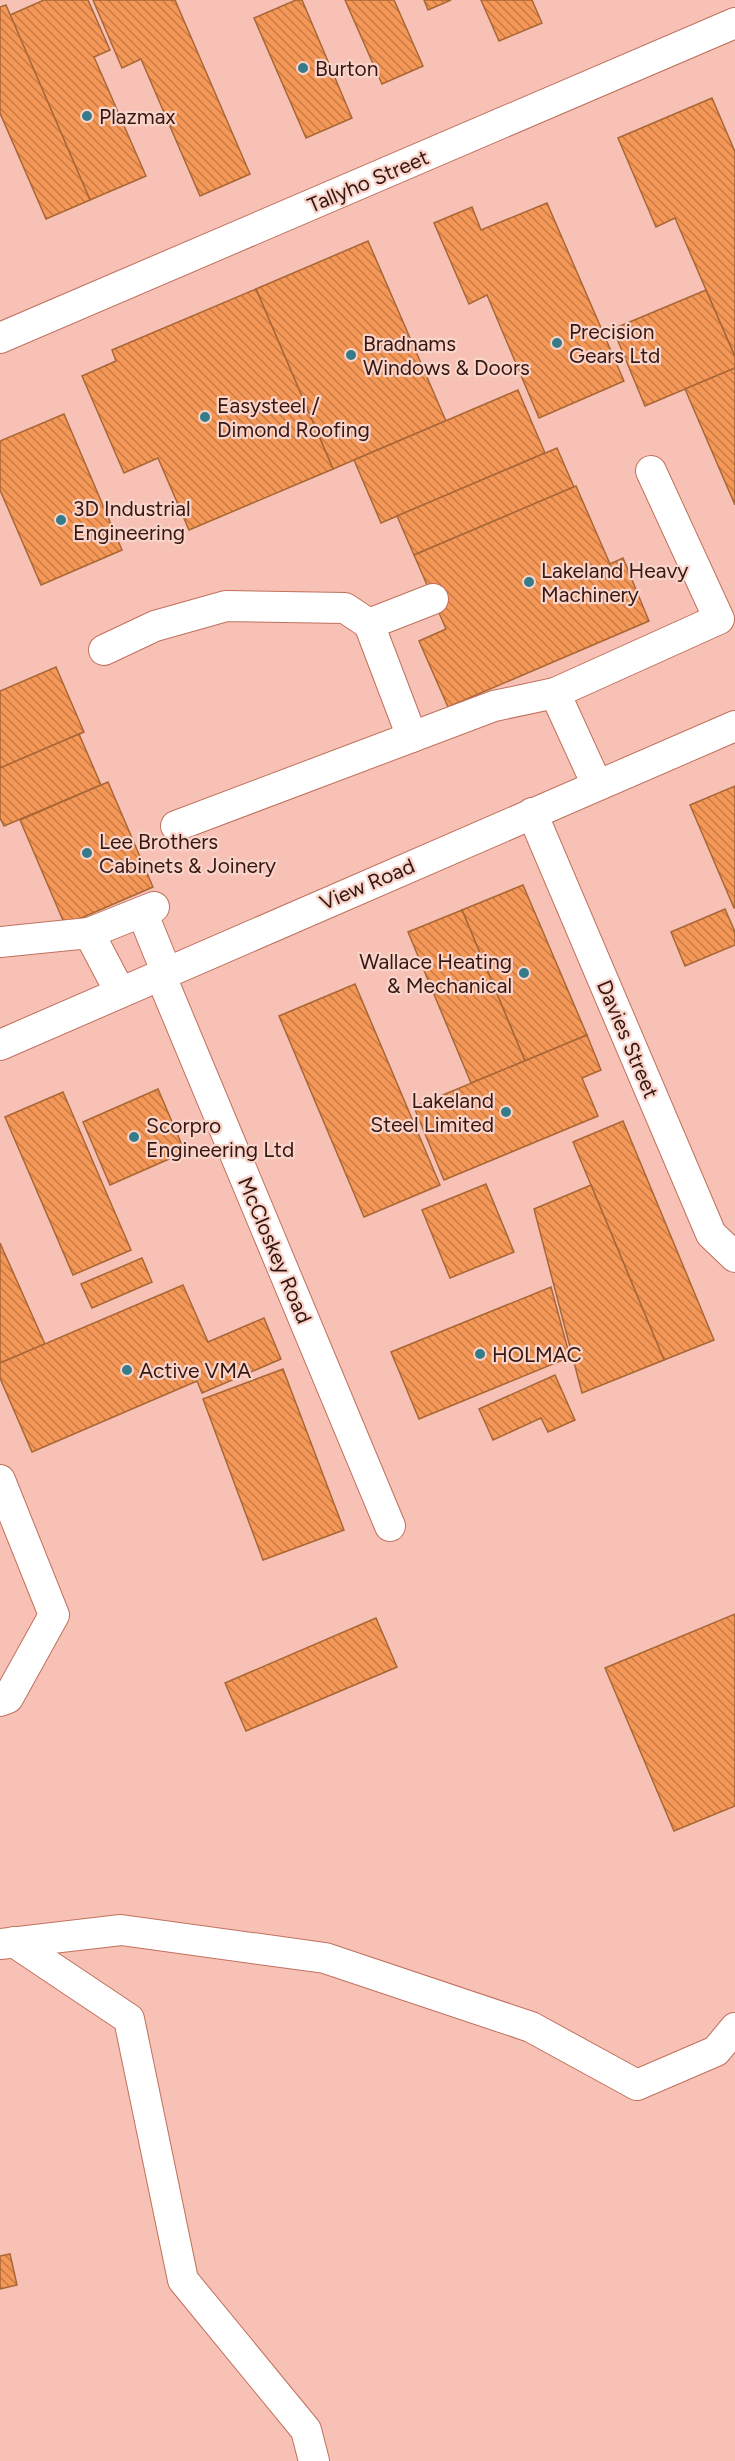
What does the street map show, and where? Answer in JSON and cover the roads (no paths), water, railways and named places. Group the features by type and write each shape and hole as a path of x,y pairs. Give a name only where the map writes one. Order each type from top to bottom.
{"street":[{"name":"Tallyho Street","path":"0,338 735,23"},
{"path":"176,826 494,706 555,693 719,618 651,471"},
{"path":"369,624 432,599"},
{"path":"104,650 156,626 226,606 345,608 369,624 412,736"},
{"path":"555,693 597,785"},
{"name":"View Road","path":"0,1045 735,726"},
{"name":"Davies Street","path":"532,813 711,1234 735,1257"},
{"name":"McCloskey Road","path":"89,933 148,909 163,973 390,1526"},
{"path":"0,942 89,933 120,992"},
{"path":"0,1480 54,1615 8,1698 0,1701"},
{"path":"7,1943 122,1930 325,1958 531,2027 637,2085 716,2051 735,2028"},
{"path":"7,1943 129,2019 183,2280 306,2430 314,2461"}],"place":[{"name":"Burton","path":"303,68"},
{"name":"Plazmax","path":"87,116"},
{"name":"Precision Gears Ltd","path":"557,343"},
{"name":"Bradnams Windows & Doors","path":"351,355"},
{"name":"Easysteel / Dimond Roofing","path":"205,417"},
{"name":"3D Industrial Engineering","path":"61,520"},
{"name":"Lakeland Heavy Machinery","path":"529,582"},
{"name":"Lee Brothers Cabinets & Joinery","path":"87,853"},
{"name":"Wallace Heating & Mechanical","path":"524,973"},
{"name":"Lakeland Steel Limited","path":"506,1112"},
{"name":"Scorpro Engineering Ltd","path":"134,1137"},
{"name":"HOLMAC","path":"480,1354"},
{"name":"Active VMA","path":"127,1370"}]}
